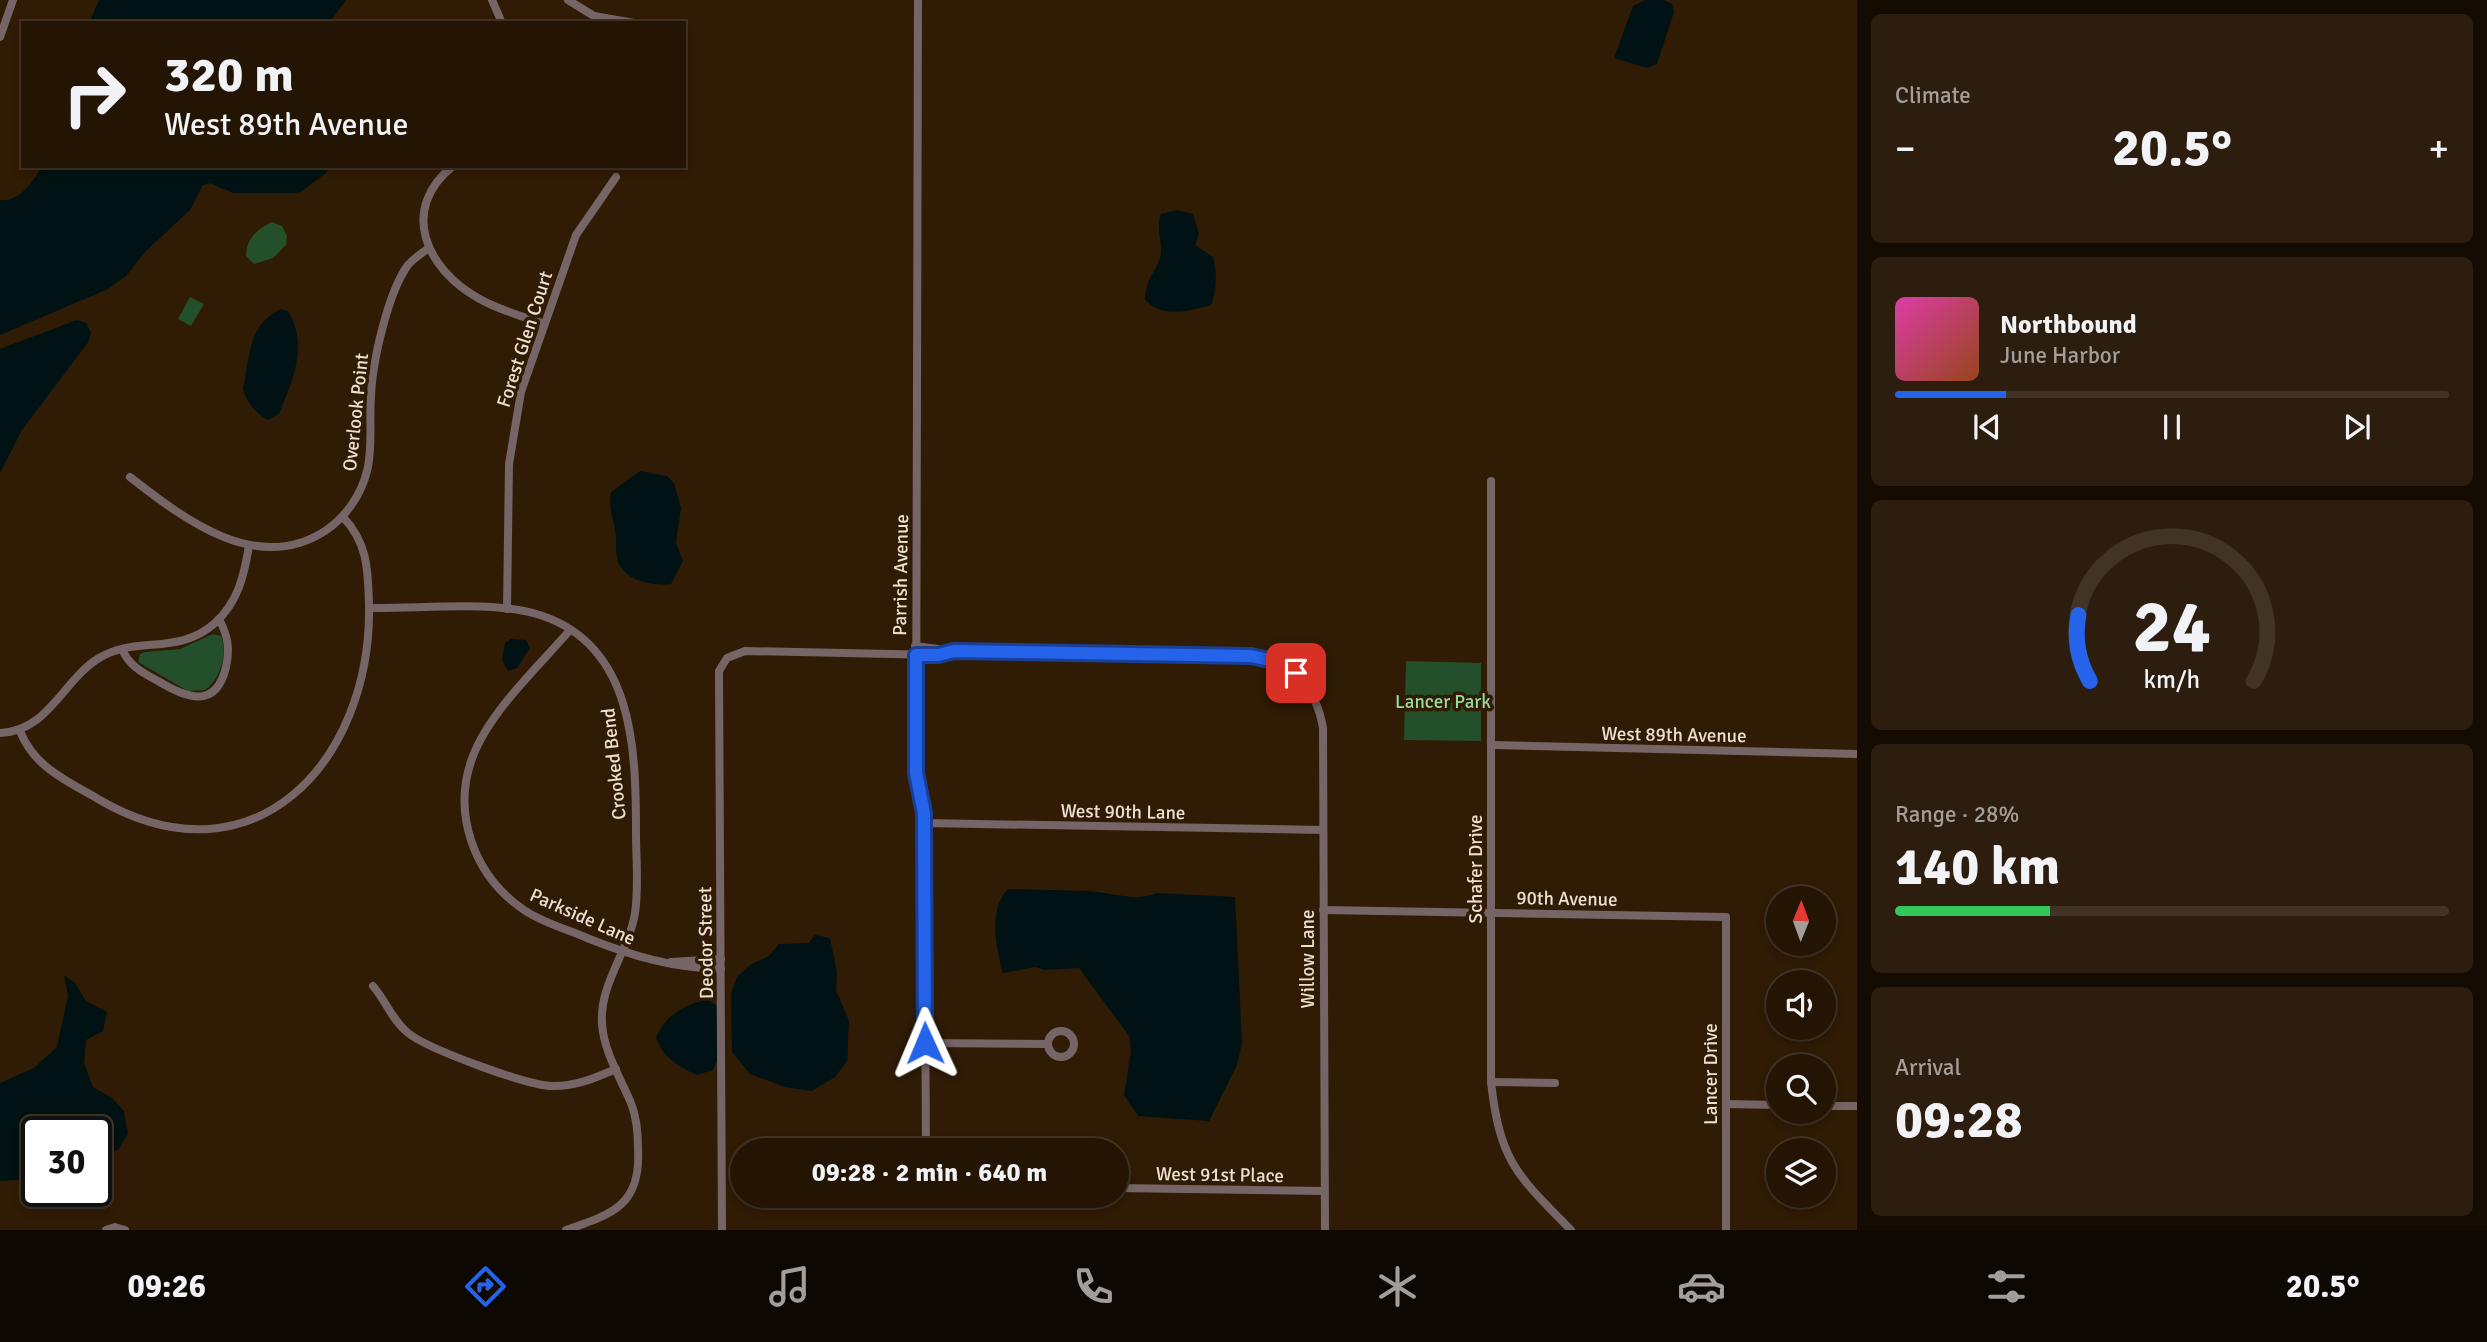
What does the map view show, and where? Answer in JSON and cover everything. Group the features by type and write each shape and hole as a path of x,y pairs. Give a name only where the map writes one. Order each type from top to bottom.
{"street":[{"path":"0,37 13,0"},
{"path":"492,0 501,21"},
{"path":"568,0 594,16 623,21"},
{"name":"Parrish Avenue","path":"918,0 916,773 923,823 926,1138"},
{"path":"451,168 434,184 427,199 423,225 429,248 442,268 465,290 487,303 544,324"},
{"name":"Forest Glen Court","path":"507,609 512,439 521,391 580,227 616,177"},
{"name":"Overlook Point","path":"130,477 200,525 249,546 278,548 295,545 323,532 343,517 357,497 367,473 372,383 383,328 405,269 429,248"},
{"name":"Schafer Drive","path":"1491,481 1491,1082 1496,1122 1507,1156 1525,1183 1564,1228"},
{"path":"20,731 27,748 42,765 127,815 163,826 191,829 244,821 272,809 297,792 330,756 345,727 366,664 369,608 365,552 356,532 343,517"},
{"path":"0,733 20,731 41,719 89,666 122,649 182,642 219,619 241,586 249,546"},
{"name":"Crooked Bend","path":"369,608 507,609 541,616 570,630 595,651 610,671 621,695 629,727 636,801 636,899 634,921 605,997 602,1017 604,1040 632,1106 637,1126 638,1176 627,1201 614,1211 566,1230"},
{"path":"122,649 137,669 181,694 201,697 214,690 225,671 229,645 219,619"},
{"name":"Parkside Lane","path":"570,630 481,738 466,780 466,822 473,848 484,870 512,901 541,919 622,952 688,968 721,969"},
{"name":"Deodor Street","path":"722,1230 719,671 727,657 745,651 916,651"},
{"name":"Willow Lane","path":"916,651 938,655 954,651 1251,656 1274,661 1296,673 1311,691 1320,709 1323,728 1325,1230"},
{"name":"West 89th Avenue","path":"1491,745 1857,754"},
{"name":"West 90th Lane","path":"923,823 1323,830"},
{"name":"90th Avenue","path":"1323,911 1726,917"},
{"name":"Lancer Drive","path":"1726,917 1726,1230"},
{"name":"Parkside Lane","path":"668,962 721,959"},
{"path":"373,986 392,1015 412,1035 525,1081 550,1086 569,1086 616,1069"},
{"path":"925,1043 1048,1044"},
{"path":"1491,1082 1555,1083"},
{"path":"1726,1104 1766,1105"},
{"path":"1836,1105 1857,1106"},
{"name":"West 91st Place","path":"1129,1188 1324,1191"},
{"path":"106,1230 115,1227 125,1230"}],"green space":[{"path":"272,222 282,226 287,236 286,245 273,258 254,264 246,256 248,244 257,231"},
{"path":"190,297 204,304 191,326 178,319"},
{"path":"213,634 221,636 223,658 215,680 205,690 188,691 138,662 140,654 145,652 180,649"},
{"name":"Lancer Park","path":"1406,661 1481,663 1481,741 1404,740"}],"shaded area":[{"path":"99,0 346,0 330,21 90,21"},
{"path":"1645,0 1664,0 1672,4 1674,12 1657,64 1647,68 1614,58 1633,6"},
{"path":"41,168 328,168 327,172 301,192 233,193 210,183 203,185 190,210 146,251 126,276 108,289 0,335 0,200 14,198 30,184"},
{"path":"1178,210 1193,214 1199,234 1195,245 1213,257 1216,275 1211,305 1176,312 1159,309 1145,299 1149,281 1160,258 1161,214"},
{"path":"281,309 289,312 295,325 298,351 293,376 279,414 268,420 252,407 243,389 249,353 256,332 270,315"},
{"path":"77,320 86,323 91,332 89,341 22,430 0,473 0,349"},
{"path":"640,471 667,476 674,483 681,508 676,543 683,561 671,584 647,583 631,577 624,572 617,557 611,492"},
{"path":"511,639 526,640 530,648 517,668 508,671 502,660 505,643"},
{"path":"1008,889 1094,891 1130,897 1156,893 1235,897 1242,1043 1237,1065 1209,1121 1138,1116 1124,1095 1131,1051 1129,1036 1079,968 1045,970 1035,967 1003,973 995,930 998,907"},
{"path":"815,935 830,938 837,972 836,990 849,1021 847,1061 835,1077 812,1091 785,1087 750,1074 732,1052 731,993 737,977 750,965 769,956 779,944 809,943"},
{"path":"64,975 75,983 86,1001 107,1012 103,1031 86,1040 84,1063 93,1087 112,1098 124,1111 128,1134 118,1150 112,1151 112,1116 21,1116 21,1179 0,1181 0,1083 34,1068 57,1047 68,996"},
{"path":"708,1000 717,1006 717,1060 713,1070 697,1075 672,1061 656,1038 670,1017 692,1004"}],"route":[{"path":"925,1043 924,813 916,781 916,655 948,654 954,651 1251,656 1274,661 1296,673"}]}
